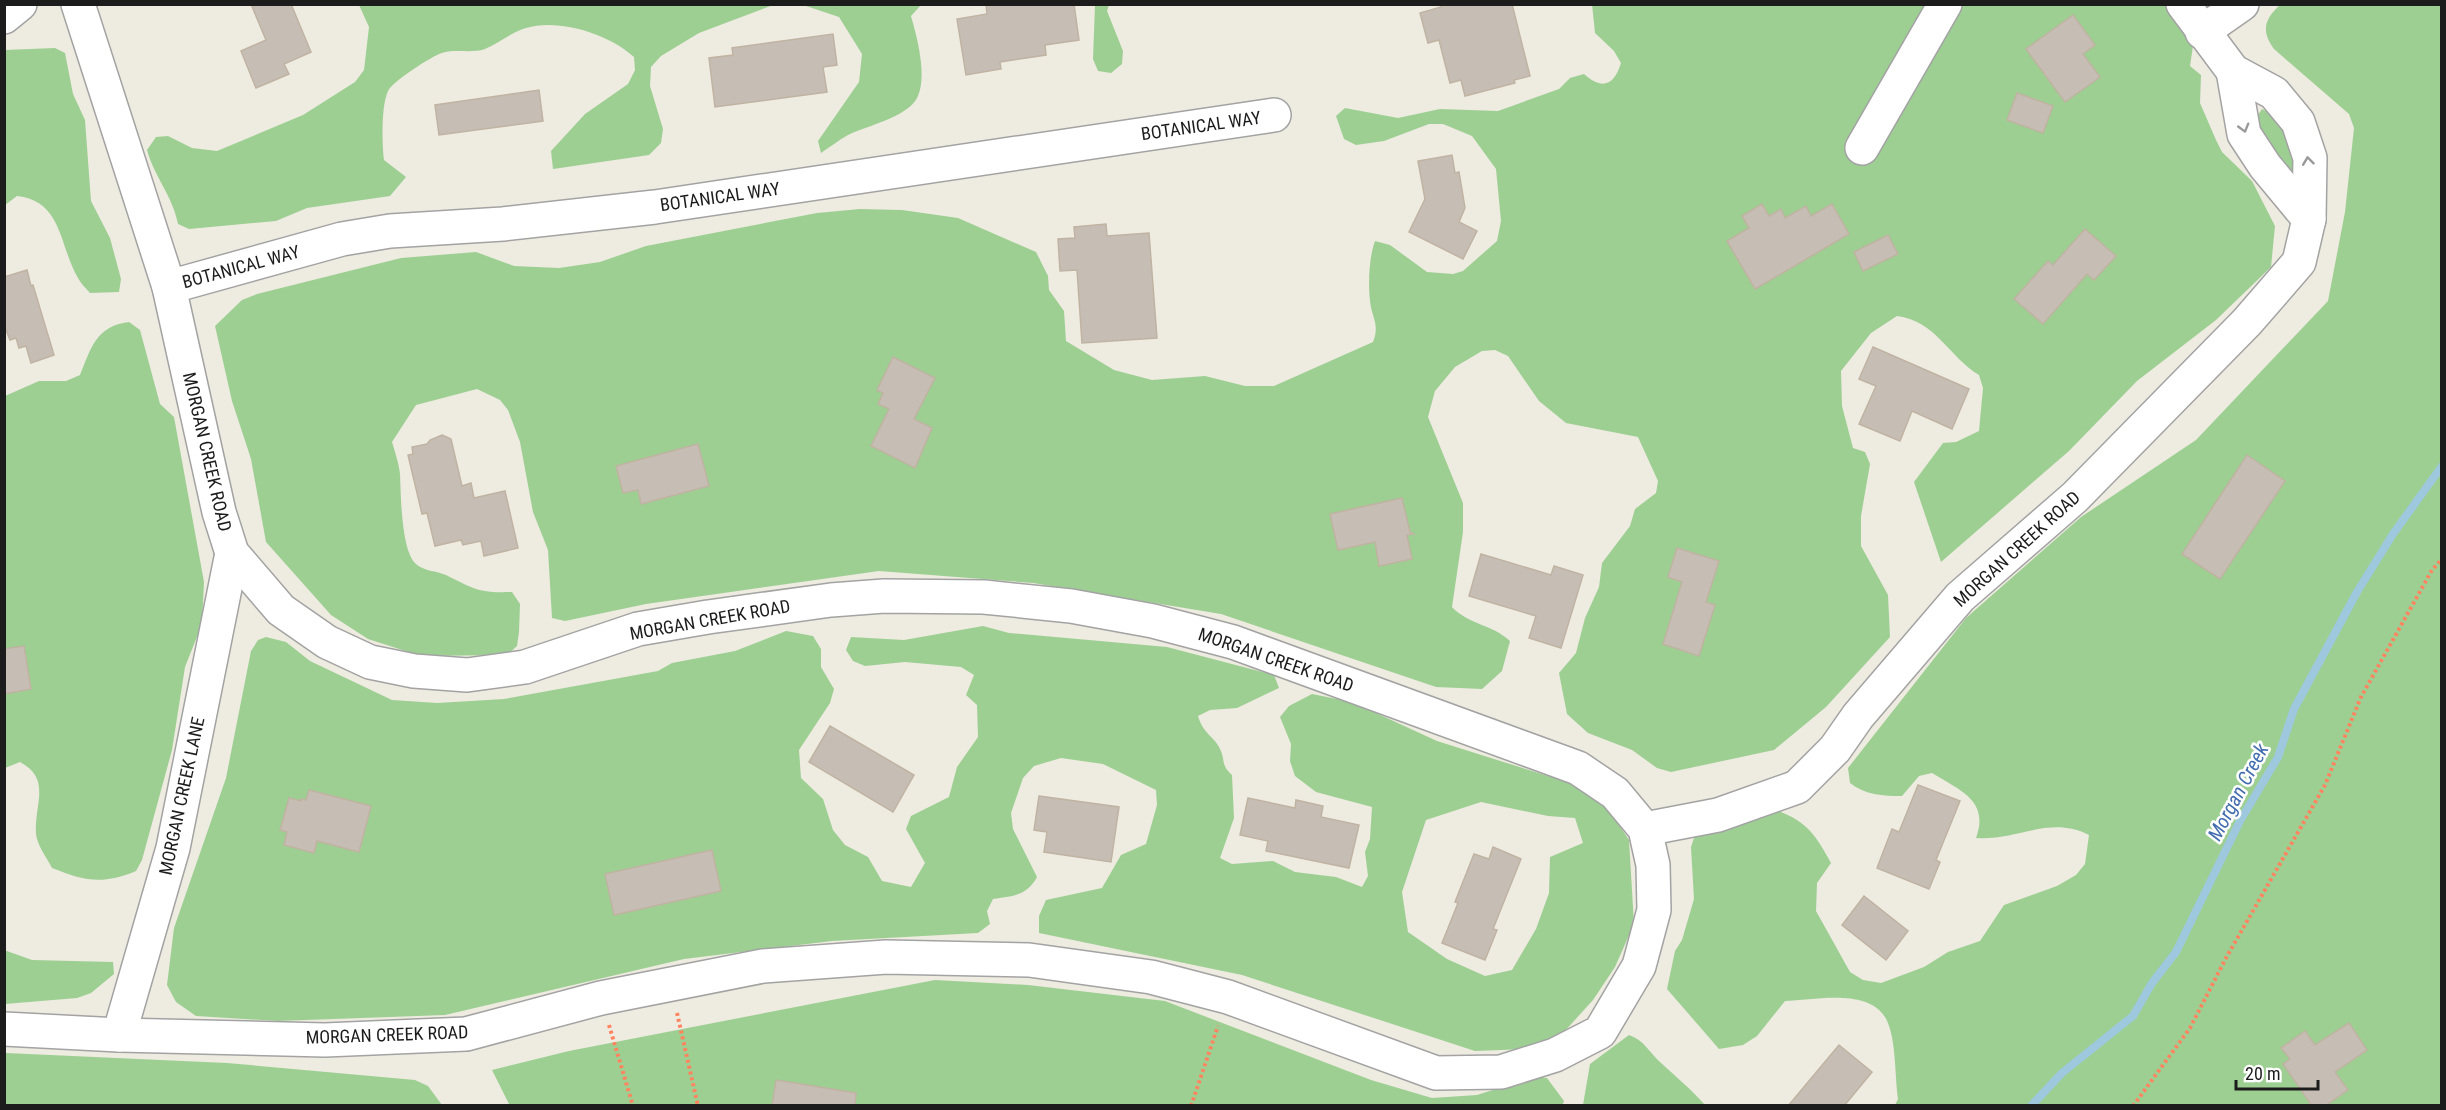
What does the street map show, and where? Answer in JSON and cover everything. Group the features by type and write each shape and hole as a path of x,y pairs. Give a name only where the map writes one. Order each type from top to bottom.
{"street":[{"path":"4,17 20,4"},
{"name":"MORGAN CREEK ROAD","path":"4,1029 120,1035 325,1040 466,1034 601,998 764,966 886,957 1029,960 1151,977 1228,997 1436,1072 1501,1072 1555,1055 1600,1032 1639,966 1654,910 1653,866 1645,829 1615,793 1578,768 1233,642 1153,621 1071,606 995,598 884,596 819,601 638,629 525,667 467,675 414,671 370,662 327,642 281,610 232,554 219,512 169,287 78,4"},
{"path":"1863,148 1945,4"},
{"name":"MORGAN CREEK ROAD","path":"1645,829 1718,815 1797,787 1835,749 1858,716 1960,597 2075,497 2247,322 2299,262 2309,219 2310,158 2298,122 2274,93 2233,71 2183,4"},
{"path":"2202,32 2242,4"},
{"name":"MORGAN CREEK ROAD","path":"2233,71 2244,134 2265,166 2309,219"},
{"name":"BOTANICAL WAY","path":"169,287 342,239 390,231 503,224 633,210 1274,115"},
{"name":"MORGAN CREEK LANE","path":"120,1035 173,848 232,554"}],"path":[{"path":"2133,1106 2190,1028 2226,958 2325,785 2361,696 2432,570 2442,559"},
{"path":"670,985 699,1106"},
{"path":"1191,1106 1228,997"},
{"path":"601,998 633,1106"}],"green space":[{"path":"1592,4 2199,5 2190,66 2201,75 2200,103 2222,152 2252,181 2275,226 2271,267 2216,320 2137,381 2069,451 1941,562 1914,482 1943,443 1956,442 1979,431 1983,388 1979,375 1968,368 1932,332 1910,319 1897,316 1871,333 1841,371 1842,406 1853,448 1865,452 1870,464 1861,516 1861,546 1888,595 1890,637 1826,707 1774,750 1671,772 1657,768 1632,750 1588,733 1567,714 1559,673 1576,653 1585,618 1599,587 1602,563 1630,526 1635,509 1656,493 1658,481 1638,437 1566,423 1539,401 1508,356 1495,350 1482,351 1455,367 1435,391 1428,417 1463,503 1463,532 1452,607 1466,618 1496,631 1510,641 1502,671 1482,689 1436,687 1221,614 1033,583 879,571 646,604 565,621 552,618 548,550 533,512 520,442 508,410 500,400 477,389 416,405 392,442 399,470 403,522 411,557 422,568 446,575 478,589 512,592 520,604 519,632 517,646 507,655 421,656 368,639 331,615 266,542 251,459 232,401 215,326 242,300 257,294 401,258 476,252 514,266 559,268 600,262 646,246 817,213 860,209 902,210 958,218 1036,252 1048,276 1049,290 1064,311 1066,341 1114,370 1152,380 1205,376 1245,386 1274,386 1373,342 1376,326 1370,301 1369,278 1375,241 1390,245 1427,272 1453,274 1463,271 1497,241 1501,221 1496,169 1472,136 1443,124 1429,124 1384,141 1356,145 1344,139 1336,116 1345,108 1398,118 1440,109 1498,111 1559,89 1570,78 1584,74 1596,82 1607,83 1615,77 1621,63 1614,51 1595,33"},
{"path":"2281,4 2441,5 2441,1105 1895,1105 1898,1099 1889,1026 1882,1013 1872,1005 1844,998 1785,1001 1757,1036 1743,1045 1719,1049 1667,989 1675,951 1682,940 1694,899 1691,847 1696,832 1778,811 1804,825 1821,845 1831,863 1817,883 1816,911 1850,972 1863,980 1881,983 1924,967 1948,952 1980,941 2004,905 2057,886 2076,875 2085,864 2089,835 2061,827 1991,838 1976,838 1979,814 1975,805 1961,791 1932,773 1919,776 1902,796 1888,796 1868,792 1850,783 1848,768 1966,618 2081,517 2196,440 2328,301 2345,212 2354,128 2349,114 2270,43 2266,25"},
{"path":"359,5 773,5 699,33 661,56 651,67 650,86 663,129 661,143 649,155 553,169 551,151 585,114 628,84 635,70 634,57 598,35 568,27 539,25 521,30 485,49 439,54 411,71 391,87 383,115 384,160 406,177 390,196 307,208 276,221 189,229 178,224 176,214 147,150 156,137 168,136 192,148 217,151 303,115 355,82 364,70 369,27"},
{"path":"803,5 921,5 911,16 922,69 922,80 917,98 905,111 848,135 821,153 818,141 859,82 862,54 839,17"},
{"path":"1095,5 1109,5 1107,11 1123,51 1122,64 1111,73 1098,71 1093,59"},
{"path":"55,48 65,53 73,94 85,120 91,201 110,238 121,279 119,292 90,293 79,280 58,227 43,206 17,196 5,205 5,50"},
{"path":"2262,109 2273,115 2296,150 2294,177 2258,141 2258,115"},
{"path":"129,322 140,330 160,404 174,417 204,582 202,624 185,667 172,750 142,860 136,871 113,878 94,880 52,868 40,847 36,834 39,784 36,776 20,762 5,768 5,396 39,381 66,381 80,375 92,347 102,333 118,324"},
{"path":"983,626 1009,633 1167,647 1274,675 1279,688 1237,708 1210,710 1198,716 1203,727 1218,745 1225,765 1232,775 1234,818 1220,858 1232,864 1273,861 1295,872 1336,877 1362,887 1368,876 1365,852 1370,839 1372,807 1316,792 1295,776 1290,761 1291,744 1280,717 1289,706 1312,694 1352,702 1437,741 1586,788 1608,808 1629,840 1634,924 1615,967 1593,1000 1564,1032 1529,1049 1475,1051 1242,975 1039,933 1039,916 1046,900 1102,888 1121,855 1146,844 1157,805 1156,790 1103,764 1061,758 1034,766 1023,778 1011,813 1013,829 1037,877 1024,892 993,899 987,911 990,924 978,933 832,941 684,959 445,1015 278,1021 196,1016 176,1002 167,985 174,928 226,778 251,651 258,640 266,637 286,642 310,661 392,700 437,703 504,699 658,671 672,663 735,651 786,631 813,636 821,649 821,667 834,689 830,703 799,750 801,778 823,799 833,830 845,845 868,857 882,881 911,887 925,863 906,829 911,816 949,797 957,767 978,737 977,705 966,695 974,675 961,667 905,662 865,666 853,661 846,650 851,637 904,640","holes":["1481,802 1548,816 1575,818 1583,843 1550,857 1549,893 1536,929 1512,970 1485,976 1447,959 1408,932 1402,892 1426,820"]},
{"path":"4,950 32,960 113,962 114,974 91,993 77,998 5,1004"},
{"path":"935,980 1028,985 1165,1001 1371,1080 1432,1098 1477,1095 1534,1077 1547,1078 1564,1101 1562,1106 510,1106 492,1070 569,1051"},
{"path":"1629,1035 1642,1043 1705,1105 1583,1105 1590,1064"},
{"path":"4,1054 227,1063 415,1080 428,1086 442,1105 5,1105"}],"building":[{"path":"251,4 291,4 311,52 284,64 289,74 256,88 241,51 266,40"},
{"path":"986,4 1074,4 1079,40 1045,45 1046,55 1000,62 1001,69 966,75 957,19 987,14"},
{"path":"1442,4 1512,4 1530,76 1514,80 1515,83 1465,96 1461,80 1450,83 1439,40 1428,43 1420,13 1441,7"},
{"path":"2073,15 2095,45 2083,54 2100,77 2065,102 2026,49"},
{"path":"833,34 837,65 823,67 827,92 715,107 709,58 733,55 732,48"},
{"path":"539,90 543,121 439,135 435,105"},
{"path":"2017,93 2053,106 2043,133 2007,120"},
{"path":"1452,155 1455,173 1459,172 1465,208 1459,222 1477,231 1463,259 1409,232 1425,199 1418,161"},
{"path":"1762,204 1769,216 1781,209 1785,218 1806,206 1811,216 1832,204 1849,234 1755,289 1727,241 1749,228 1742,216"},
{"path":"1106,224 1107,236 1149,233 1157,338 1082,343 1077,270 1060,271 1058,239 1075,238 1074,227"},
{"path":"2085,229 2116,256 2094,280 2087,274 2043,324 2014,299 2048,261 2053,265"},
{"path":"1888,235 1898,254 1863,271 1854,252"},
{"path":"27,270 54,355 31,363 26,346 19,348 16,338 10,340 4,325 4,277"},
{"path":"1873,347 1969,389 1952,429 1912,411 1900,441 1859,424 1876,386 1859,379"},
{"path":"893,357 935,378 914,419 932,428 915,468 871,446 889,409 878,404 883,393 877,390"},
{"path":"442,435 451,439 462,486 471,483 474,498 505,491 518,548 484,556 481,541 463,545 461,540 435,546 427,513 422,514 408,455 413,454 412,447 427,444 430,440"},
{"path":"698,444 709,486 641,504 638,490 623,493 616,466"},
{"path":"2247,455 2285,481 2220,579 2182,554"},
{"path":"1402,498 1410,532 1414,534 1407,535 1412,559 1379,566 1375,542 1338,550 1330,514"},
{"path":"1677,548 1719,561 1706,602 1715,605 1699,656 1663,644 1682,582 1668,577"},
{"path":"1481,554 1551,575 1554,566 1583,575 1561,648 1529,638 1536,616 1469,596"},
{"path":"24,646 31,689 4,694 4,649"},
{"path":"830,726 914,775 893,812 809,762"},
{"path":"1918,785 1960,801 1936,860 1940,862 1929,889 1877,868 1892,829 1899,832"},
{"path":"309,790 371,806 359,852 317,841 314,853 284,845 287,832 280,830 289,798 306,800"},
{"path":"1039,796 1119,807 1111,862 1044,852 1047,832 1034,830"},
{"path":"1248,798 1295,808 1296,800 1323,806 1321,817 1359,825 1349,868 1266,851 1268,841 1240,835"},
{"path":"1493,847 1521,859 1493,929 1497,930 1485,960 1442,943 1474,854 1489,859"},
{"path":"712,850 721,891 614,915 605,874"},
{"path":"1864,896 1908,931 1886,960 1842,925"},
{"path":"2349,1023 2367,1050 2335,1072 2348,1090 2325,1106 2312,1106 2283,1064 2290,1059 2281,1048 2305,1031 2315,1045"},
{"path":"1839,1045 1872,1072 1844,1106 1788,1106"},
{"path":"776,1080 856,1093 855,1106 772,1106"}],"waterway":[{"name":"Morgan Creek","path":"2031,1106 2062,1073 2133,1016 2152,983 2176,952 2240,821 2278,757 2294,709 2357,592 2393,534 2442,466"}]}
